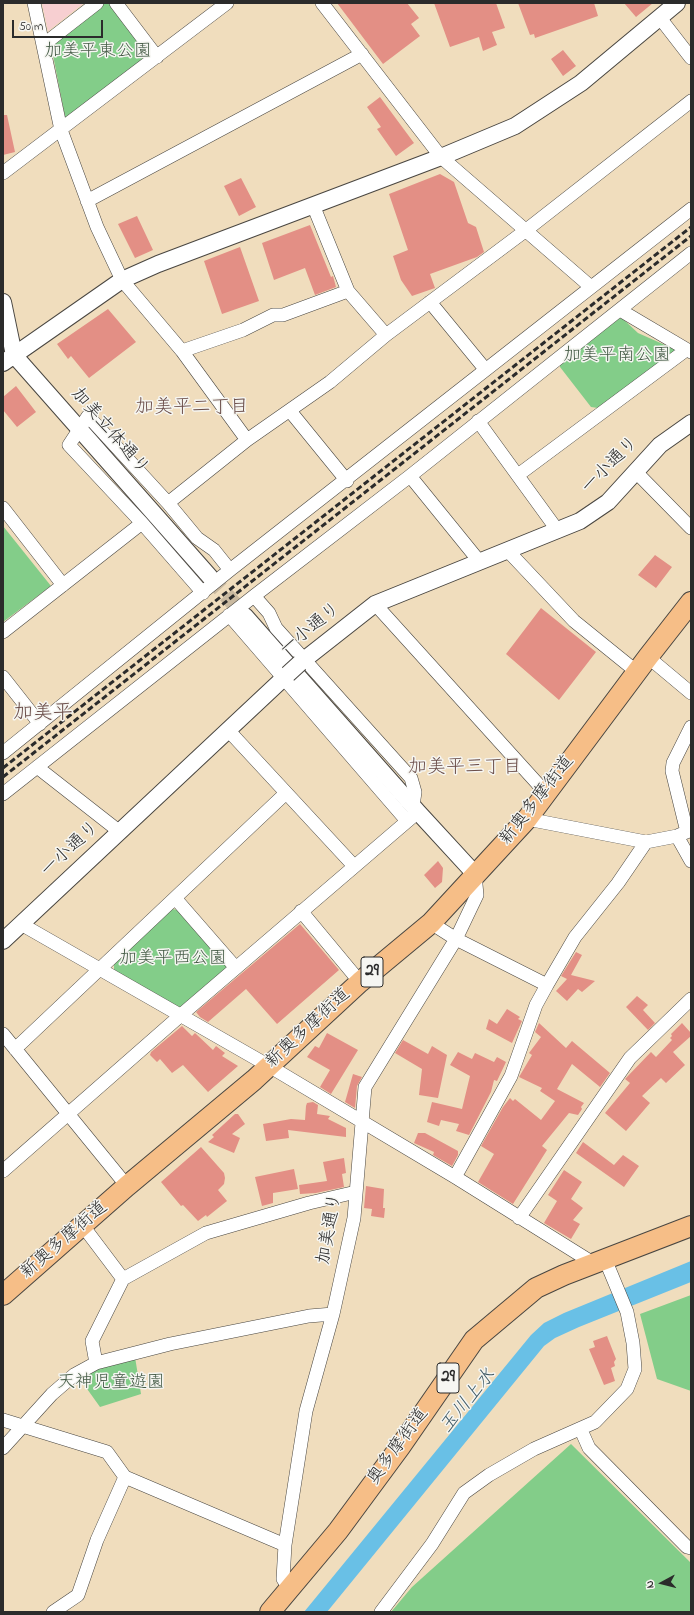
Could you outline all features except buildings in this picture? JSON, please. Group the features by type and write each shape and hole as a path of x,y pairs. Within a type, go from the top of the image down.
{"main road":[{"name":"新奥多摩街道","path":"3,1295 127,1186 269,1066 360,982 431,923 526,819 691,602"},
{"name":"奥多摩街道","path":"270,1612 342,1525 474,1340 536,1288 602,1264 691,1226"}],"street":[{"path":"34,3 61,130 87,201 122,280 182,351 247,440"},
{"path":"43,45 97,3"},
{"path":"116,3 157,57"},
{"path":"3,173 227,3"},
{"path":"322,3 441,157 591,287"},
{"path":"8,359 122,280 158,264 441,157 515,126 581,83 677,3"},
{"path":"660,18 691,58"},
{"path":"87,201 362,54"},
{"path":"168,503 247,440 290,412 330,382 386,335 525,231 691,101"},
{"path":"313,205 348,291 386,335"},
{"path":"3,753 230,570 347,481 485,370 691,210"},
{"path":"3,794 237,616 254,596 410,476 691,253"},
{"path":"182,351 243,330 273,315 283,315 348,291"},
{"name":"加美立体通り","path":"3,302 8,359 79,428 210,577"},
{"path":"430,302 485,370"},
{"path":"518,475 689,351 620,310"},
{"path":"290,412 347,481"},
{"path":"203,593 142,522 69,445 88,416 168,503 197,538 214,550 230,570"},
{"path":"478,421 558,531"},
{"name":"一小通り","path":"3,941 286,676 375,604 580,521 608,502 660,445 691,423"},
{"path":"636,472 691,528"},
{"path":"410,476 479,561"},
{"path":"3,508 63,585"},
{"path":"3,632 142,522"},
{"path":"508,551 574,621 691,693"},
{"path":"3,1171 354,866 411,809 415,792 411,778 303,661 276,628 269,612 254,596"},
{"path":"375,604 546,793"},
{"path":"237,616 286,676 411,809 475,874"},
{"path":"237,616 411,809"},
{"path":"3,677 40,724"},
{"path":"691,727 673,763 672,771 691,860"},
{"path":"228,730 354,866"},
{"path":"37,767 120,832"},
{"path":"15,1049 286,793"},
{"path":"526,819 646,842 685,833"},
{"path":"455,1177 511,1076 531,1019 547,985 575,936 618,883 646,842"},
{"name":"加美通り","path":"290,1589 283,1579 285,1544 306,1411 332,1314 354,1218 360,1121 364,1087 456,939 477,895 475,874"},
{"path":"175,898 236,968"},
{"path":"301,911 360,982"},
{"path":"431,923 456,939 547,985"},
{"path":"21,924 269,1066 455,1177 519,1218 602,1264 627,1312 633,1343 635,1369 627,1389 595,1422 581,1430 534,1449 489,1475 464,1493 432,1544 381,1612"},
{"path":"519,1218 630,1058 691,999"},
{"path":"3,1034 127,1186"},
{"path":"96,1363 92,1341 122,1279 206,1233 308,1203 356,1192"},
{"path":"83,1226 122,1279"},
{"path":"3,1448 52,1394 74,1375 96,1363 170,1344 309,1316 332,1314"},
{"path":"3,1420 21,1427 107,1452 125,1478 285,1544"},
{"path":"581,1430 589,1448 687,1548 691,1548"},
{"path":"53,1612 78,1594 97,1540 125,1478"}],"shaded area":[{"path":"42,3 84,3 48,31"}],"green space":[{"name":"加美平東公園","path":"104,3 113,3 152,57 66,122 51,45"},
{"name":"加美平南公園","path":"622,318 638,333 674,349 675,353 598,408 591,407 560,367 560,362 615,319"},
{"path":"3,526 51,586 3,622"},
{"name":"加美平西公園","path":"172,909 178,910 228,965 227,972 186,1007 178,1007 114,970 114,964"},
{"path":"691,1295 691,1391 657,1379 640,1314"},
{"name":"天神児童遊園","path":"135,1357 141,1394 100,1407 80,1379 99,1367"},
{"path":"571,1444 691,1563 691,1612 391,1612 412,1587"}],"water":[{"path":"691,1261 691,1282 579,1327 555,1338 544,1346 327,1612 304,1612 531,1335 544,1323 564,1313"}],"tunnel":[{"path":"210,577 245,616"}],"railway":[{"path":"3,768 691,227"},
{"path":"3,777 691,236"}],"district":[{"name":"加美平二丁目","path":"192,409"},
{"name":"加美平","path":"43,715"},
{"name":"加美平三丁目","path":"465,769"}],"water label":[{"name":"玉川上水","path":"469,1402"}]}
